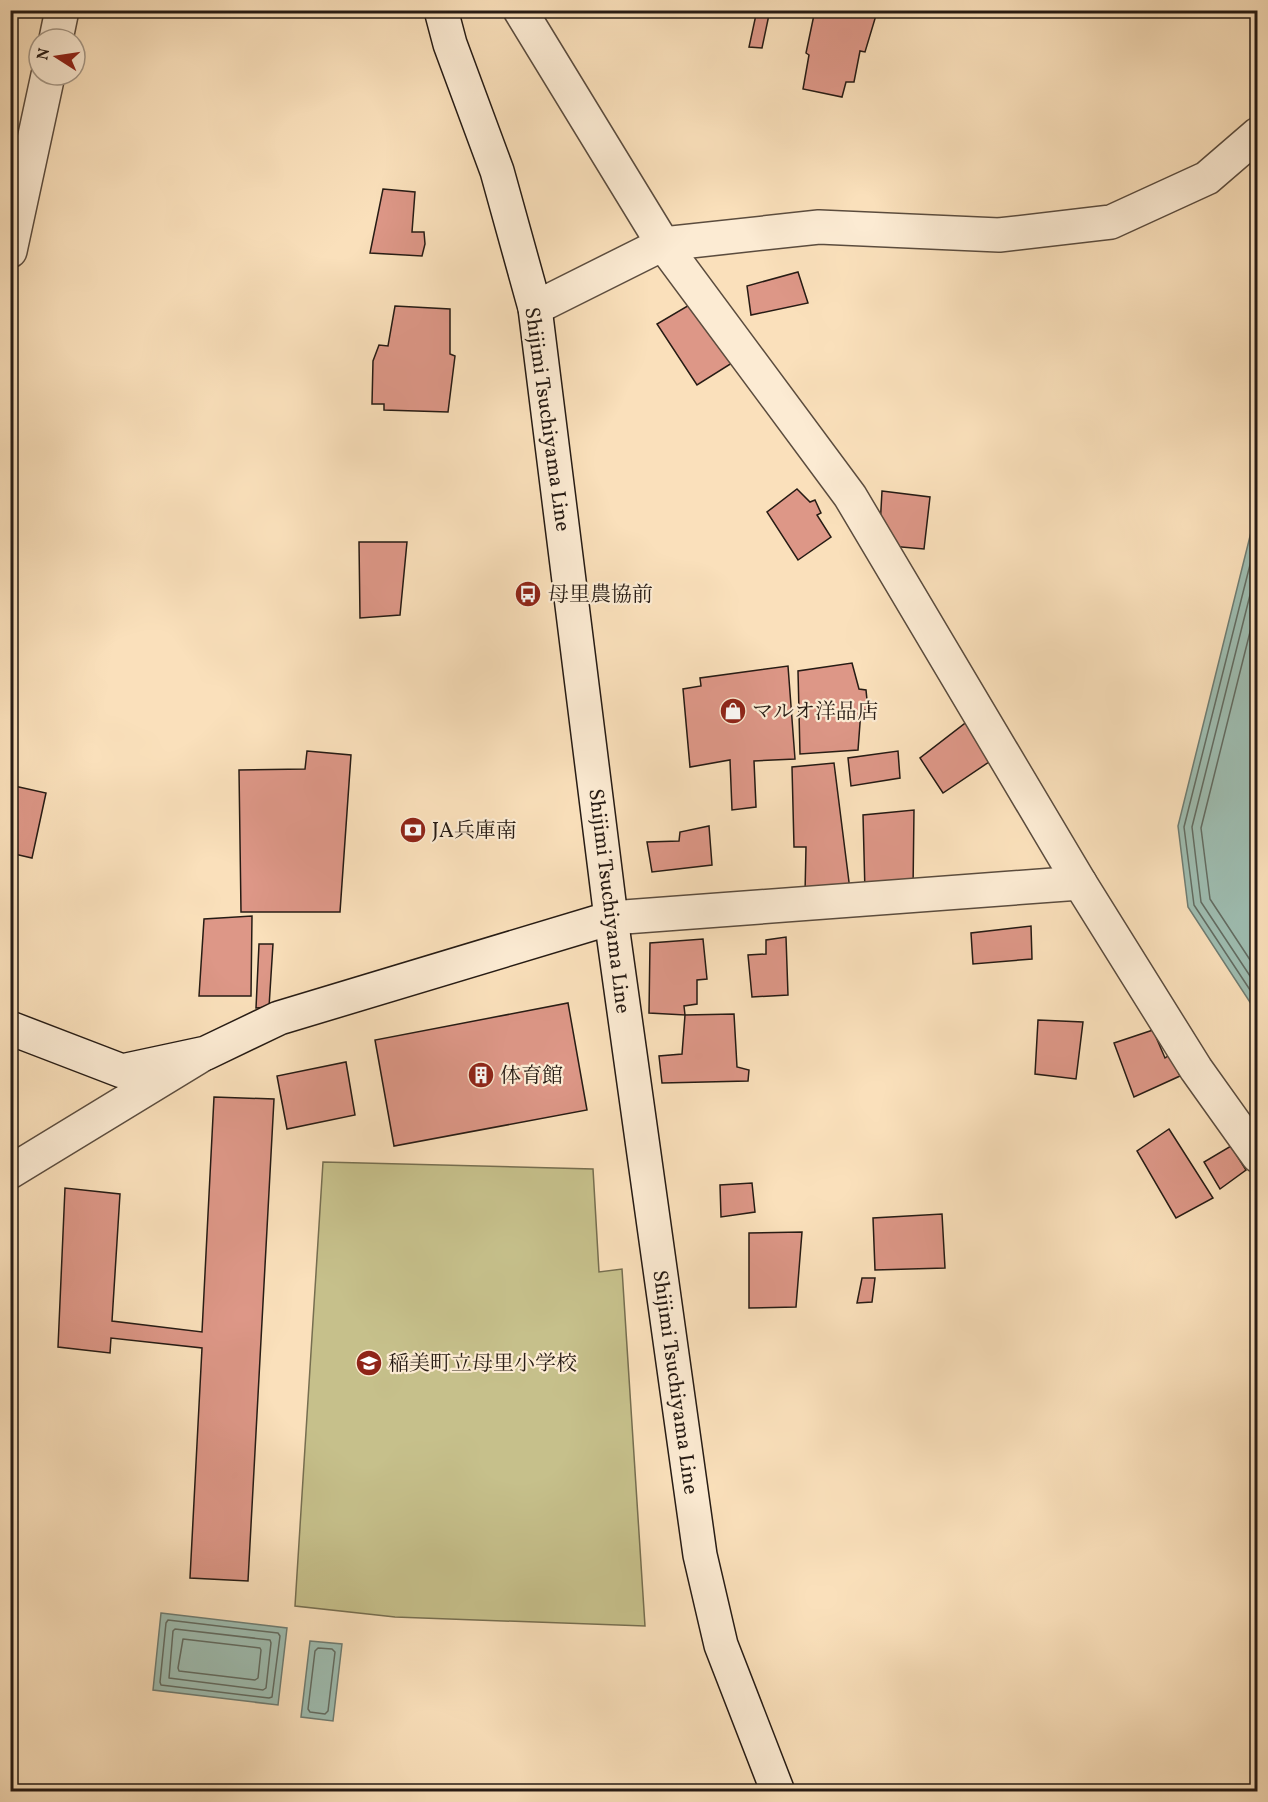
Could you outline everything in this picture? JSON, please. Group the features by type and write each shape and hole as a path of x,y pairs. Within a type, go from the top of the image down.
{"street":[{"path":"58,27 62,10"},
{"name":"Shijimi Tsuchiyama Line","path":"441,10 450,44 497,171 535,308 611,918 700,1556 721,1645 778,1791"},
{"path":"520,10 663,244 850,496 1080,883 1196,1070 1257,1156"},
{"path":"10,251 45,87"},
{"path":"535,308 663,244 819,227 999,236 1112,222 1207,178 1257,134"},
{"path":"10,1172 206,1053 279,1018 611,918 1080,883"},
{"path":"10,1028 122,1071 206,1053"}],"shaded area":[{"path":"323,1162 593,1169 599,1272 622,1269 645,1626 395,1617 295,1606"}],"water":[{"path":"1257,508 1257,1013 1188,907 1178,826"},
{"path":"161,1613 287,1628 278,1705 153,1690"},
{"path":"310,1641 342,1644 333,1721 301,1717"}],"building":[{"path":"757,10 770,10 762,48 749,47"},
{"path":"815,10 877,12 865,52 860,51 854,82 846,82 842,97 803,89 809,55 806,53"},
{"path":"383,189 415,192 412,232 424,232 425,244 422,256 370,253"},
{"path":"798,272 808,303 751,315 747,286"},
{"path":"696,301 732,363 697,385 657,324"},
{"path":"395,306 450,309 450,354 455,356 448,412 384,410 384,404 372,404 373,361 379,345 388,346"},
{"path":"797,489 810,502 815,500 821,513 817,515 831,537 798,560 767,512"},
{"path":"882,491 930,497 924,549 879,545"},
{"path":"359,542 407,542 400,615 360,618"},
{"path":"852,663 859,689 866,690 868,710 861,710 858,750 800,754 798,671"},
{"path":"788,666 795,759 754,761 756,807 732,810 730,760 690,767 683,689 701,686 700,678"},
{"path":"968,721 989,762 943,793 920,758"},
{"path":"307,751 351,755 340,912 241,912 239,770 305,769"},
{"path":"898,751 900,778 851,786 848,758"},
{"path":"834,763 850,890 805,894 806,847 794,847 792,767"},
{"path":"10,785 46,793 32,858 10,853"},
{"path":"914,810 913,890 865,892 863,815"},
{"path":"709,826 712,865 652,872 647,842 679,841 680,832"},
{"path":"252,916 251,996 199,996 204,919"},
{"path":"1031,926 1032,959 973,964 971,933"},
{"path":"786,937 788,995 752,997 748,955 766,954 766,940"},
{"path":"703,939 707,979 697,980 697,1004 684,1006 685,1015 649,1013 650,943"},
{"path":"259,944 273,944 269,1007 256,1008"},
{"name":"体育館","path":"568,1003 587,1110 394,1146 375,1040"},
{"path":"734,1014 737,1067 749,1070 748,1081 662,1083 659,1056 682,1054 685,1015"},
{"path":"1038,1020 1083,1022 1076,1079 1035,1074"},
{"path":"1153,1030 1165,1058 1171,1054 1180,1076 1134,1097 1114,1043"},
{"path":"346,1062 355,1115 287,1129 277,1076"},
{"path":"214,1097 274,1099 248,1581 190,1578 202,1348 111,1338 110,1353 58,1347 65,1188 120,1194 112,1321 202,1332"},
{"path":"1169,1129 1213,1198 1176,1218 1137,1151"},
{"path":"1231,1146 1246,1170 1220,1189 1204,1162"},
{"path":"752,1183 755,1212 721,1217 720,1185"},
{"path":"942,1214 945,1268 875,1270 873,1218"},
{"path":"802,1232 796,1307 749,1308 749,1233"},
{"path":"862,1278 875,1278 872,1302 857,1303"}],"place":[{"name":"母里農協前","path":"528,594"},
{"name":"マルオ洋品店","path":"733,711"},
{"name":"JA兵庫南","path":"413,830"},
{"name":"体育館","path":"481,1075"},
{"name":"稲美町立母里小学校","path":"369,1363"}]}
